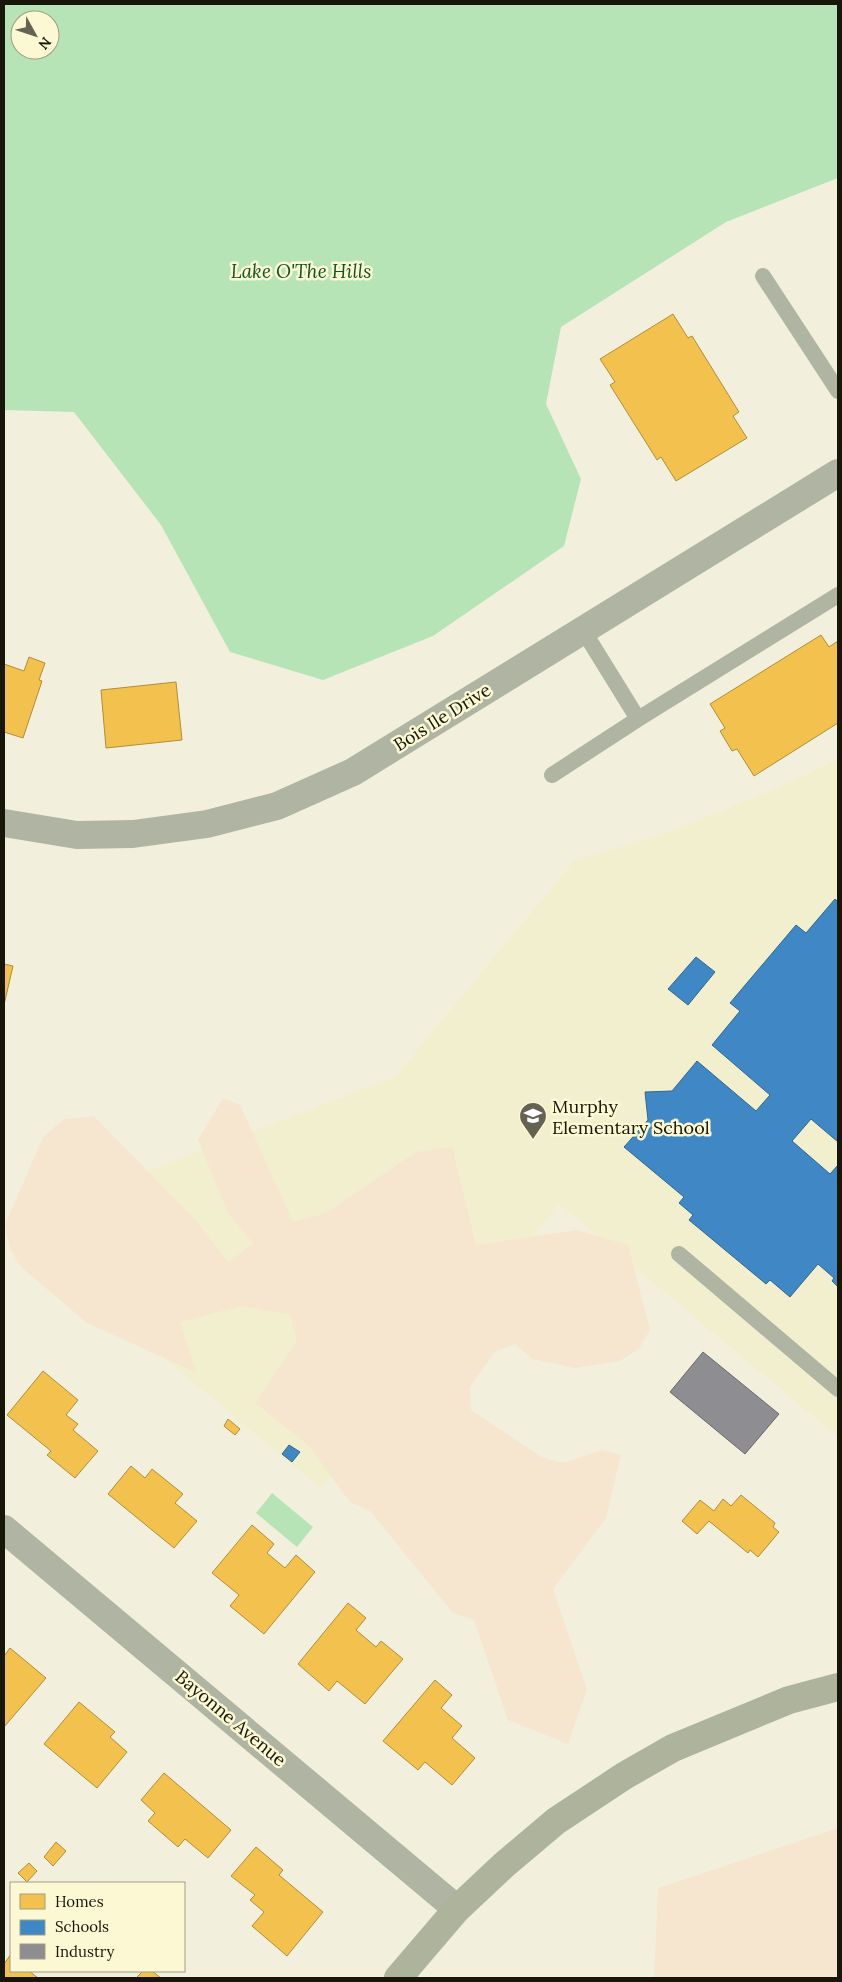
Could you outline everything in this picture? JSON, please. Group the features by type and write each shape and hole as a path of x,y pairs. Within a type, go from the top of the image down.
{"street":[{"name":"Bois Ile Drive","path":"4,823 77,835 132,834 207,824 277,806 353,772 838,473"},
{"name":"Bayonne Avenue","path":"4,1529 457,1908"},
{"path":"398,1978 457,1908 504,1864 556,1821 624,1776 674,1748 780,1704 838,1688"}],"lane":[{"path":"763,276 838,391"},
{"path":"552,775 638,719 838,595"},
{"path":"583,630 638,719"},
{"path":"679,1254 838,1389"}],"shaded area":[{"name":"Murphy Elementary School","path":"838,759 838,1437 559,1204 321,1489 5,1225 395,1077 574,861 674,830 797,779"},
{"path":"223,1098 240,1105 293,1222 326,1213 416,1152 452,1147 476,1245 577,1230 628,1245 650,1330 639,1349 620,1361 575,1368 532,1359 515,1344 495,1352 470,1387 471,1410 542,1457 563,1463 602,1450 621,1455 606,1518 553,1589 587,1690 568,1744 508,1720 474,1620 453,1613 370,1511 350,1502 308,1445 255,1403 297,1341 290,1315 242,1306 180,1322 197,1373 87,1323 21,1267 10,1249 5,1225 43,1137 64,1119 94,1116 200,1225 228,1263 253,1243 229,1215 198,1140"},
{"path":"838,1828 838,1978 654,1978 658,1888"}],"water":[{"name":"Lake O'The Hills","path":"4,4 838,4 838,178 726,222 561,327 546,404 581,479 564,546 433,636 323,680 230,652 161,525 74,412 4,410"},
{"path":"272,1493 313,1527 297,1547 256,1513"}],"building: Homes":[{"path":"673,314 688,338 692,336 739,412 733,416 747,438 676,481 661,457 657,460 610,385 615,382 600,359"},
{"path":"821,635 829,647 838,641 838,723 754,776 737,749 732,751 720,731 725,728 710,704"},
{"path":"29,657 45,663 39,680 42,681 23,738 4,732 4,664 24,671"},
{"path":"176,682 182,740 106,748 101,690"},
{"path":"4,964 13,966 4,1005"},
{"path":"43,1371 78,1400 66,1415 78,1424 73,1430 98,1451 75,1478 47,1455 51,1451 7,1415"},
{"path":"228,1419 240,1429 235,1435 224,1426"},
{"path":"131,1466 145,1478 152,1469 183,1494 175,1503 197,1521 174,1548 108,1494"},
{"path":"741,1495 775,1523 773,1527 779,1532 758,1557 750,1550 748,1553 709,1521 697,1534 682,1521 700,1500 714,1511 723,1499 731,1506"},
{"path":"252,1525 274,1544 267,1553 285,1568 296,1555 315,1572 264,1634 230,1606 239,1595 212,1573"},
{"path":"348,1603 366,1618 356,1630 376,1647 381,1641 403,1659 365,1704 337,1681 329,1691 298,1664"},
{"path":"10,1648 46,1678 4,1727 4,1656"},
{"path":"435,1680 452,1695 441,1708 462,1726 452,1738 475,1758 452,1785 425,1762 418,1770 383,1741"},
{"path":"79,1702 115,1732 110,1737 127,1752 97,1788 44,1744"},
{"path":"164,1773 231,1830 208,1858 185,1839 178,1847 148,1821 155,1813 141,1800"},
{"path":"56,1842 66,1851 53,1866 44,1857"},
{"path":"256,1847 283,1870 279,1875 323,1912 287,1956 252,1926 264,1912 250,1900 255,1895 231,1876"},
{"path":"29,1863 37,1871 27,1882 18,1873"},
{"path":"10,1955 10,1972 30,1972 38,1978 4,1978 4,1964"},
{"path":"142,1972 153,1972 161,1978 136,1978"}],"building: Schools":[{"path":"835,899 838,902 838,1142 811,1119 792,1141 830,1174 838,1165 838,1287 832,1281 834,1278 818,1264 790,1297 770,1280 766,1284 689,1220 693,1215 679,1203 684,1197 624,1147 648,1120 645,1092 672,1091 697,1061 756,1111 770,1095 712,1045 740,1011 730,1003 796,925 806,933"},
{"path":"696,957 715,972 688,1005 668,989"},
{"path":"289,1445 300,1452 292,1462 282,1454"}],"building: Industry":[{"path":"703,1352 779,1414 745,1454 670,1392"}],"place":[{"name":"Murphy Elementary School","path":"533,1140"}]}
